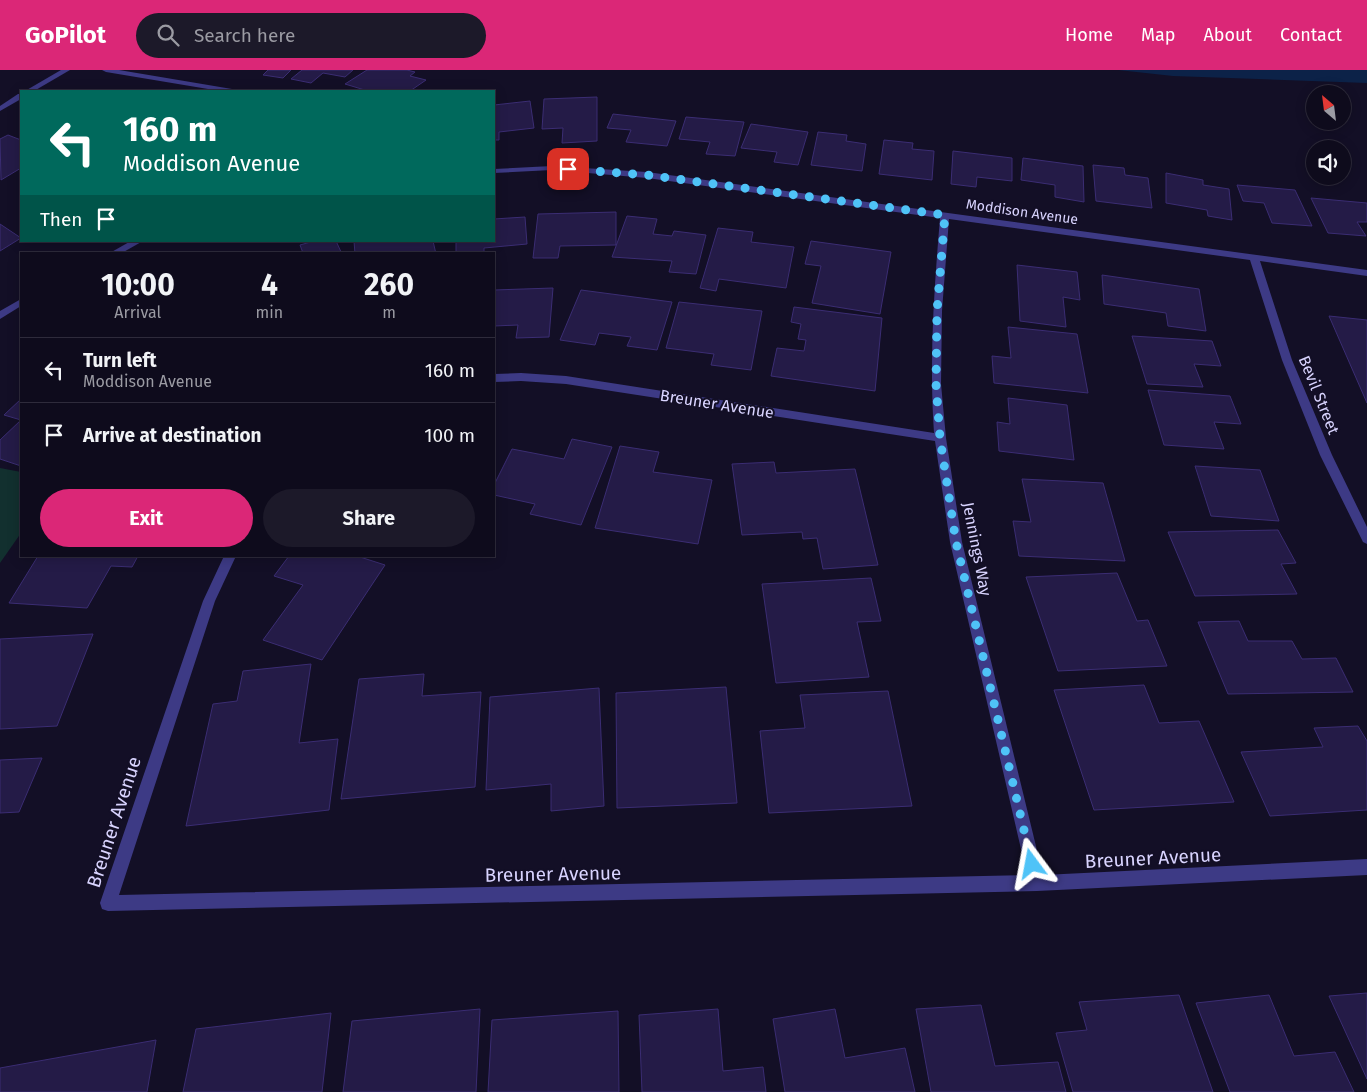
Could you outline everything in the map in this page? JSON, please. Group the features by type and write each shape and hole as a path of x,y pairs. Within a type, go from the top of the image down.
{"street":[{"path":"32,90 66,70"},
{"path":"106,70 226,90"},
{"path":"0,109 20,97"},
{"name":"Moddison Avenue","path":"495,171 552,168 647,175 1367,272"},
{"name":"Jennings Way","path":"945,215 937,311 936,384 940,438 956,542 1037,884"},
{"path":"116,252 136,242"},
{"name":"Bevil Street","path":"1254,257 1287,360 1326,455 1367,539"},
{"path":"0,316 20,303"},
{"name":"Breuner Avenue","path":"495,378 522,377 566,380 940,438"},
{"name":"Breuner Avenue","path":"230,557 209,601 108,903 1037,884 1367,867"}],"green space":[{"path":"0,468 20,472 20,534 0,563"}],"water":[{"path":"1118,70 1367,70 1367,83 1173,76"}],"building":[{"path":"268,70 291,70 283,78 263,75"},
{"path":"302,70 353,70 345,77 323,73 311,83 291,79"},
{"path":"367,70 407,70 415,72 410,76 426,80 411,90 365,90 345,84"},
{"path":"597,97 597,141 562,143 563,128 542,129 544,99"},
{"path":"530,101 534,128 499,132 499,140 495,140 495,105"},
{"path":"613,114 676,121 667,146 626,142 631,130 607,128"},
{"path":"686,117 744,122 735,156 706,154 710,142 679,139"},
{"path":"751,124 808,132 798,165 774,162 777,152 741,148"},
{"path":"818,132 847,135 846,141 866,144 862,171 811,165"},
{"path":"8,135 20,140 20,169 1,180 0,139"},
{"path":"884,140 913,143 912,149 934,151 932,180 879,174"},
{"path":"953,151 1012,158 1012,181 977,177 976,187 951,184"},
{"path":"1023,158 1083,166 1084,202 1055,197 1055,185 1021,180"},
{"path":"1093,165 1124,168 1125,175 1148,178 1152,208 1096,201"},
{"path":"1166,173 1203,180 1203,185 1229,189 1232,220 1208,216 1207,210 1166,203"},
{"path":"1237,185 1295,190 1312,226 1272,223 1264,203 1243,201"},
{"path":"1311,198 1367,203 1367,222 1357,222 1366,236 1328,233"},
{"path":"616,212 616,245 560,246 558,258 533,258 538,214"},
{"path":"627,216 657,219 653,234 672,236 674,231 706,235 696,274 669,272 672,261 612,257"},
{"path":"525,217 527,244 484,248 484,252 456,252 456,242 495,242 495,219"},
{"path":"0,224 20,239 0,251"},
{"path":"718,228 753,232 751,242 794,247 786,288 719,279 716,291 700,288"},
{"path":"811,241 891,252 880,314 812,303 821,266 805,264"},
{"path":"310,242 336,242 341,252 303,252 300,245"},
{"path":"354,242 433,242 436,252 355,252"},
{"path":"1017,265 1077,272 1080,300 1063,297 1066,327 1020,321"},
{"path":"1102,275 1199,289 1206,331 1168,326 1166,313 1104,304"},
{"path":"553,288 549,337 516,338 518,325 495,326 495,290"},
{"path":"581,290 672,302 657,350 627,346 631,337 599,333 595,345 560,340"},
{"path":"679,302 762,311 751,370 711,365 714,354 666,348"},
{"path":"794,307 882,318 875,391 771,376 777,348 804,351 806,340 798,339 801,324 791,322"},
{"path":"1329,316 1367,320 1367,403"},
{"path":"1008,327 1077,334 1088,393 994,383 992,356 1011,358"},
{"path":"1132,336 1212,341 1221,366 1194,364 1203,387 1147,384"},
{"path":"1148,390 1230,396 1241,424 1214,422 1224,449 1164,445"},
{"path":"1008,398 1067,405 1074,460 999,451 997,422 1010,424"},
{"path":"20,400 20,420 4,415"},
{"path":"20,421 20,466 0,459 0,440"},
{"path":"572,439 612,447 581,525 530,514 535,504 495,495 495,483 512,449 564,459"},
{"path":"620,446 659,452 653,472 712,480 698,544 595,528"},
{"path":"774,462 776,473 855,469 878,565 823,569 817,538 803,539 802,532 742,535 732,464"},
{"path":"1195,466 1260,470 1279,521 1211,516"},
{"path":"1022,479 1103,483 1125,561 1019,556 1013,521 1031,522"},
{"path":"1278,530 1296,563 1281,564 1297,594 1195,596 1168,532"},
{"path":"37,557 137,557 132,567 111,566 87,608 9,603"},
{"path":"288,557 360,557 385,565 322,660 263,640 303,585 274,576"},
{"path":"1117,573 1137,621 1148,620 1167,666 1058,671 1026,577"},
{"path":"871,578 881,621 857,622 869,677 776,683 762,584"},
{"path":"1239,621 1248,641 1292,641 1302,659 1336,658 1353,692 1228,694 1198,622"},
{"path":"93,634 57,726 0,729 0,639"},
{"path":"311,664 299,743 338,739 329,810 186,826 213,704 237,701 243,671"},
{"path":"424,674 422,696 481,692 475,787 341,799 359,679"},
{"path":"1144,685 1159,723 1199,721 1234,802 1094,810 1054,690"},
{"path":"726,687 737,803 617,808 616,693"},
{"path":"599,688 604,806 551,811 551,784 486,790 490,697"},
{"path":"888,691 912,806 769,813 760,731 805,728 800,695"},
{"path":"1358,726 1367,741 1367,810 1270,816 1241,752 1323,747 1314,728"},
{"path":"42,758 19,812 0,813 0,760"},
{"path":"1367,993 1367,1079 1329,996"},
{"path":"1179,995 1213,1092 1073,1092 1056,1033 1087,1030 1079,1002"},
{"path":"1269,995 1294,1056 1335,1052 1354,1092 1230,1092 1196,1003"},
{"path":"981,1005 995,1066 1058,1062 1066,1092 931,1092 916,1009"},
{"path":"480,1009 476,1092 343,1092 352,1021"},
{"path":"718,1009 723,1071 763,1067 766,1092 642,1092 639,1015"},
{"path":"835,1009 845,1058 905,1048 915,1092 785,1092 773,1019"},
{"path":"618,1011 619,1092 488,1092 492,1020"},
{"path":"331,1013 322,1092 183,1092 196,1029"},
{"path":"156,1040 147,1092 0,1092 0,1068"}],"route":[{"path":"568,169 647,175 945,215 937,311 936,384 940,438 956,542 1032,864"}]}
